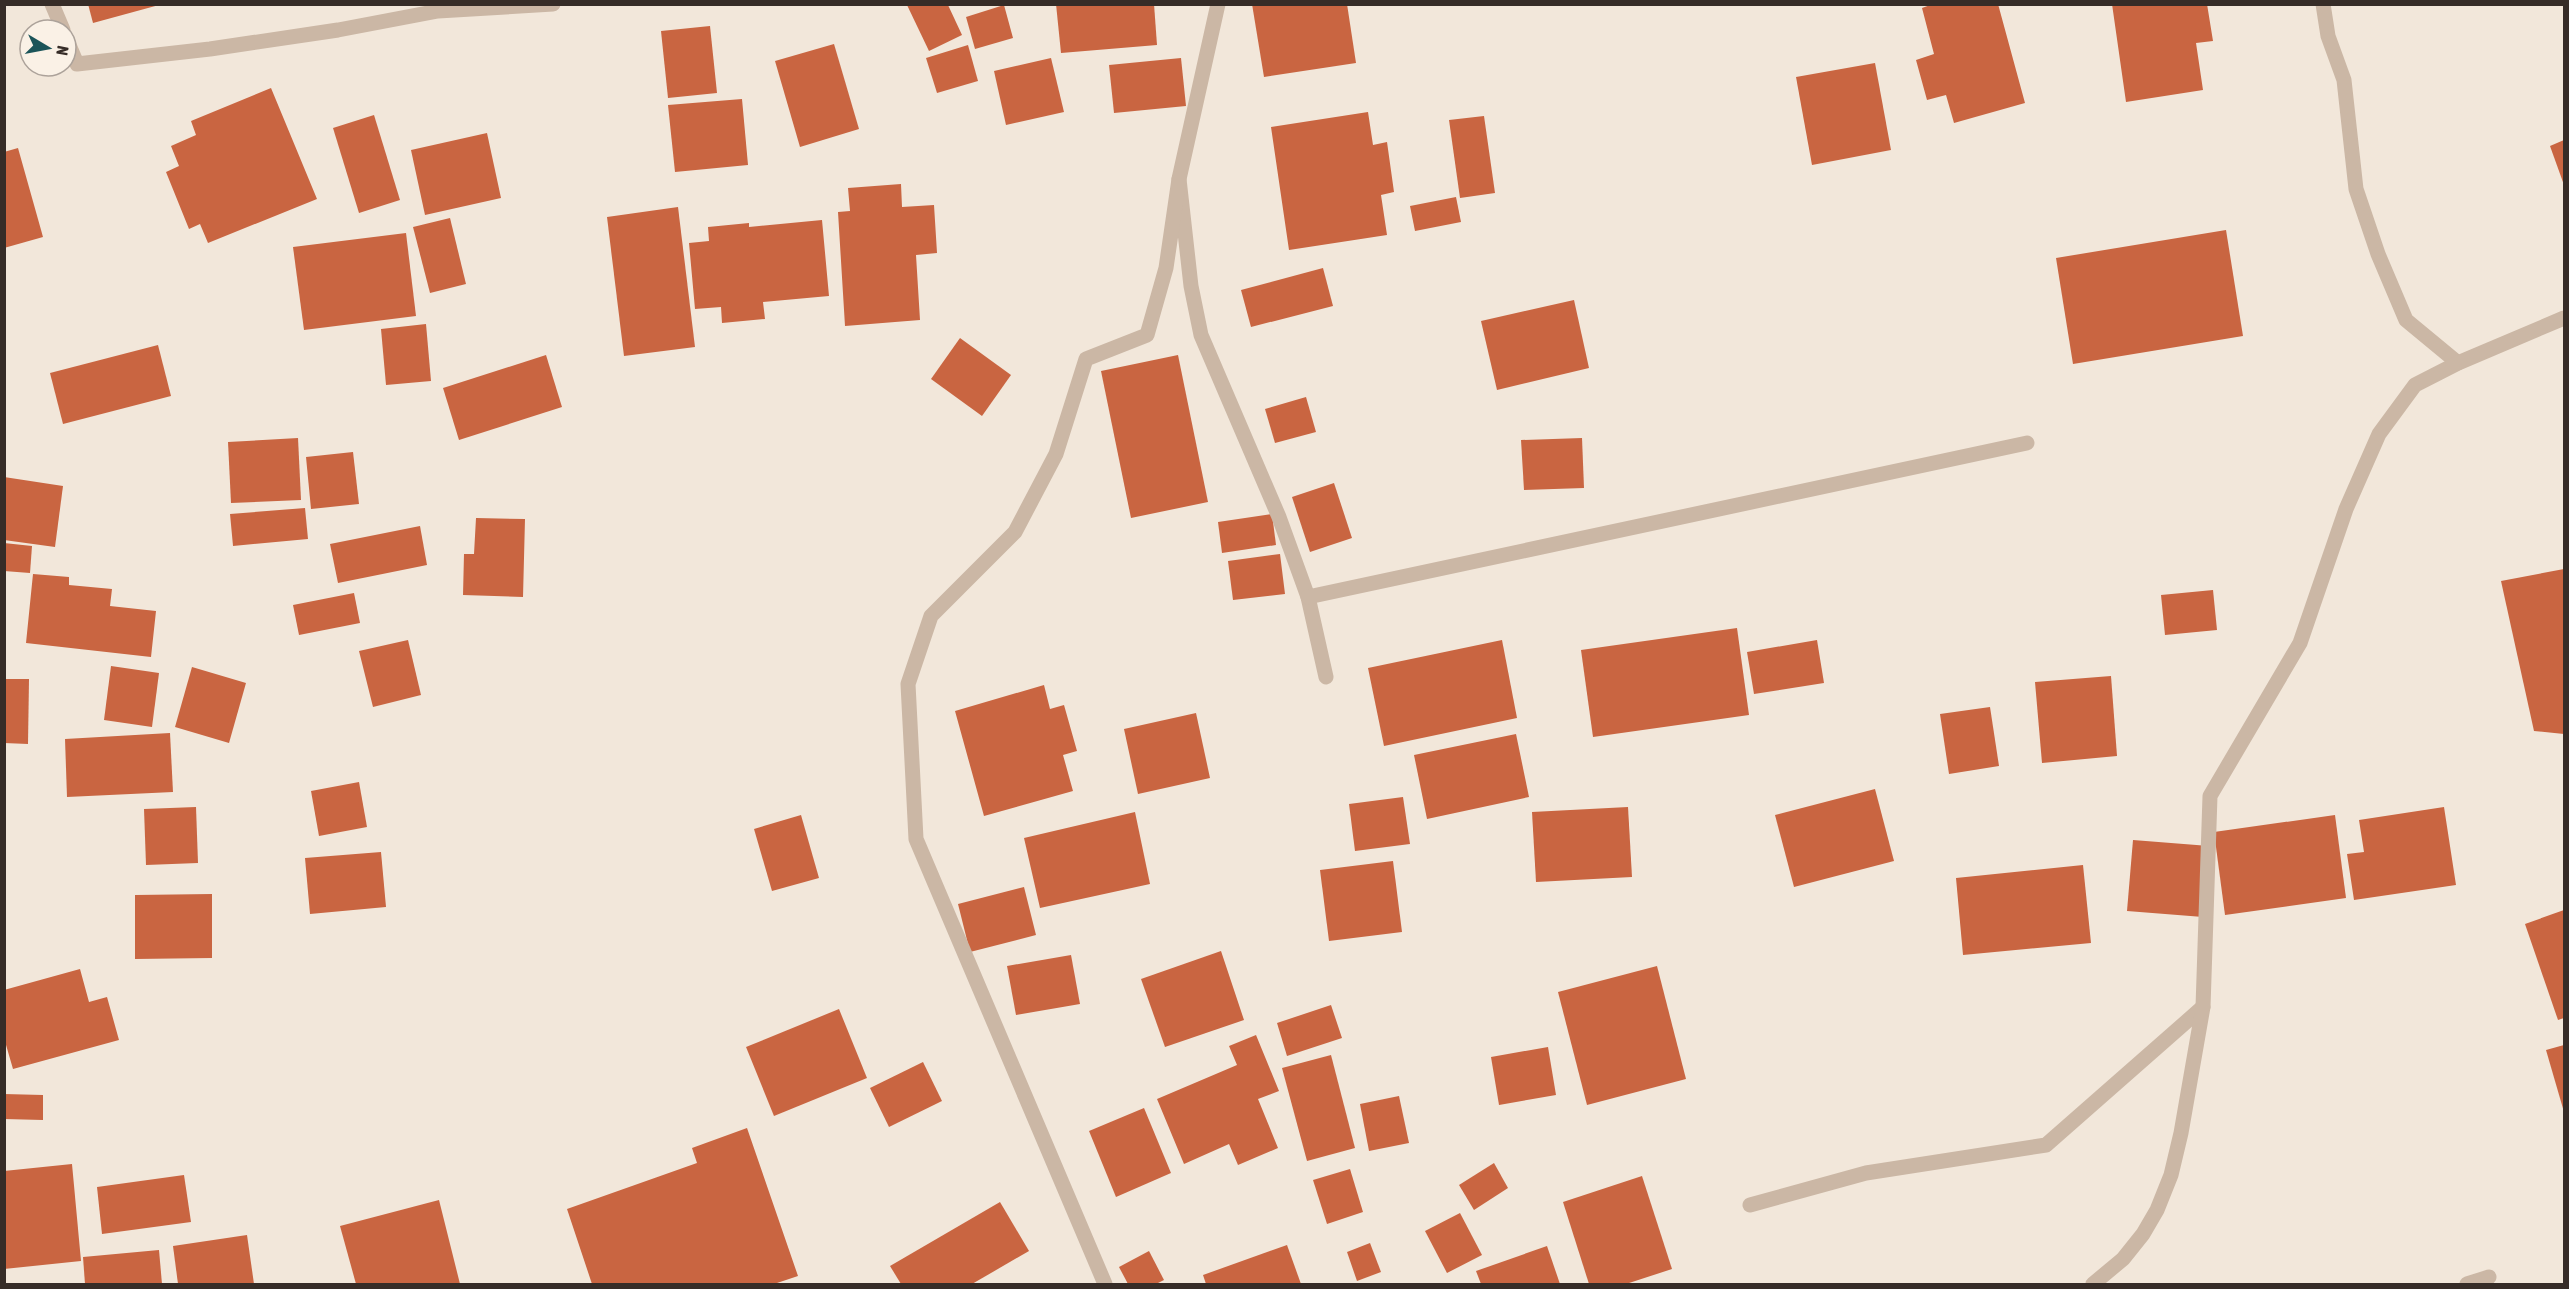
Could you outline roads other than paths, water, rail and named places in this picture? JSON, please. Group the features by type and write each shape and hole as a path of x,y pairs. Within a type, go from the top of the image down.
{"street":[{"path":"52,4 58,18"},
{"path":"78,64 210,49 326,32 438,10 553,4"},
{"path":"1105,1284 916,839 908,684 931,616 1015,532 1056,454 1086,359 1147,335 1166,268 1179,179 1218,4"},
{"path":"2323,4 2328,36 2344,80 2356,189 2378,254 2406,320 2458,363"},
{"path":"1179,179 1191,286 1201,335 1279,517 1308,597 1326,677"},
{"path":"2093,1284 2123,1259 2143,1234 2157,1210 2171,1175 2181,1133 2203,1007 2210,796 2300,643 2346,509 2379,434 2415,385 2458,363 2565,318"},
{"path":"1308,597 2027,443"},
{"path":"1750,1205 1866,1173 2046,1145 2203,1007"},
{"path":"2467,1284 2489,1278"}]}
